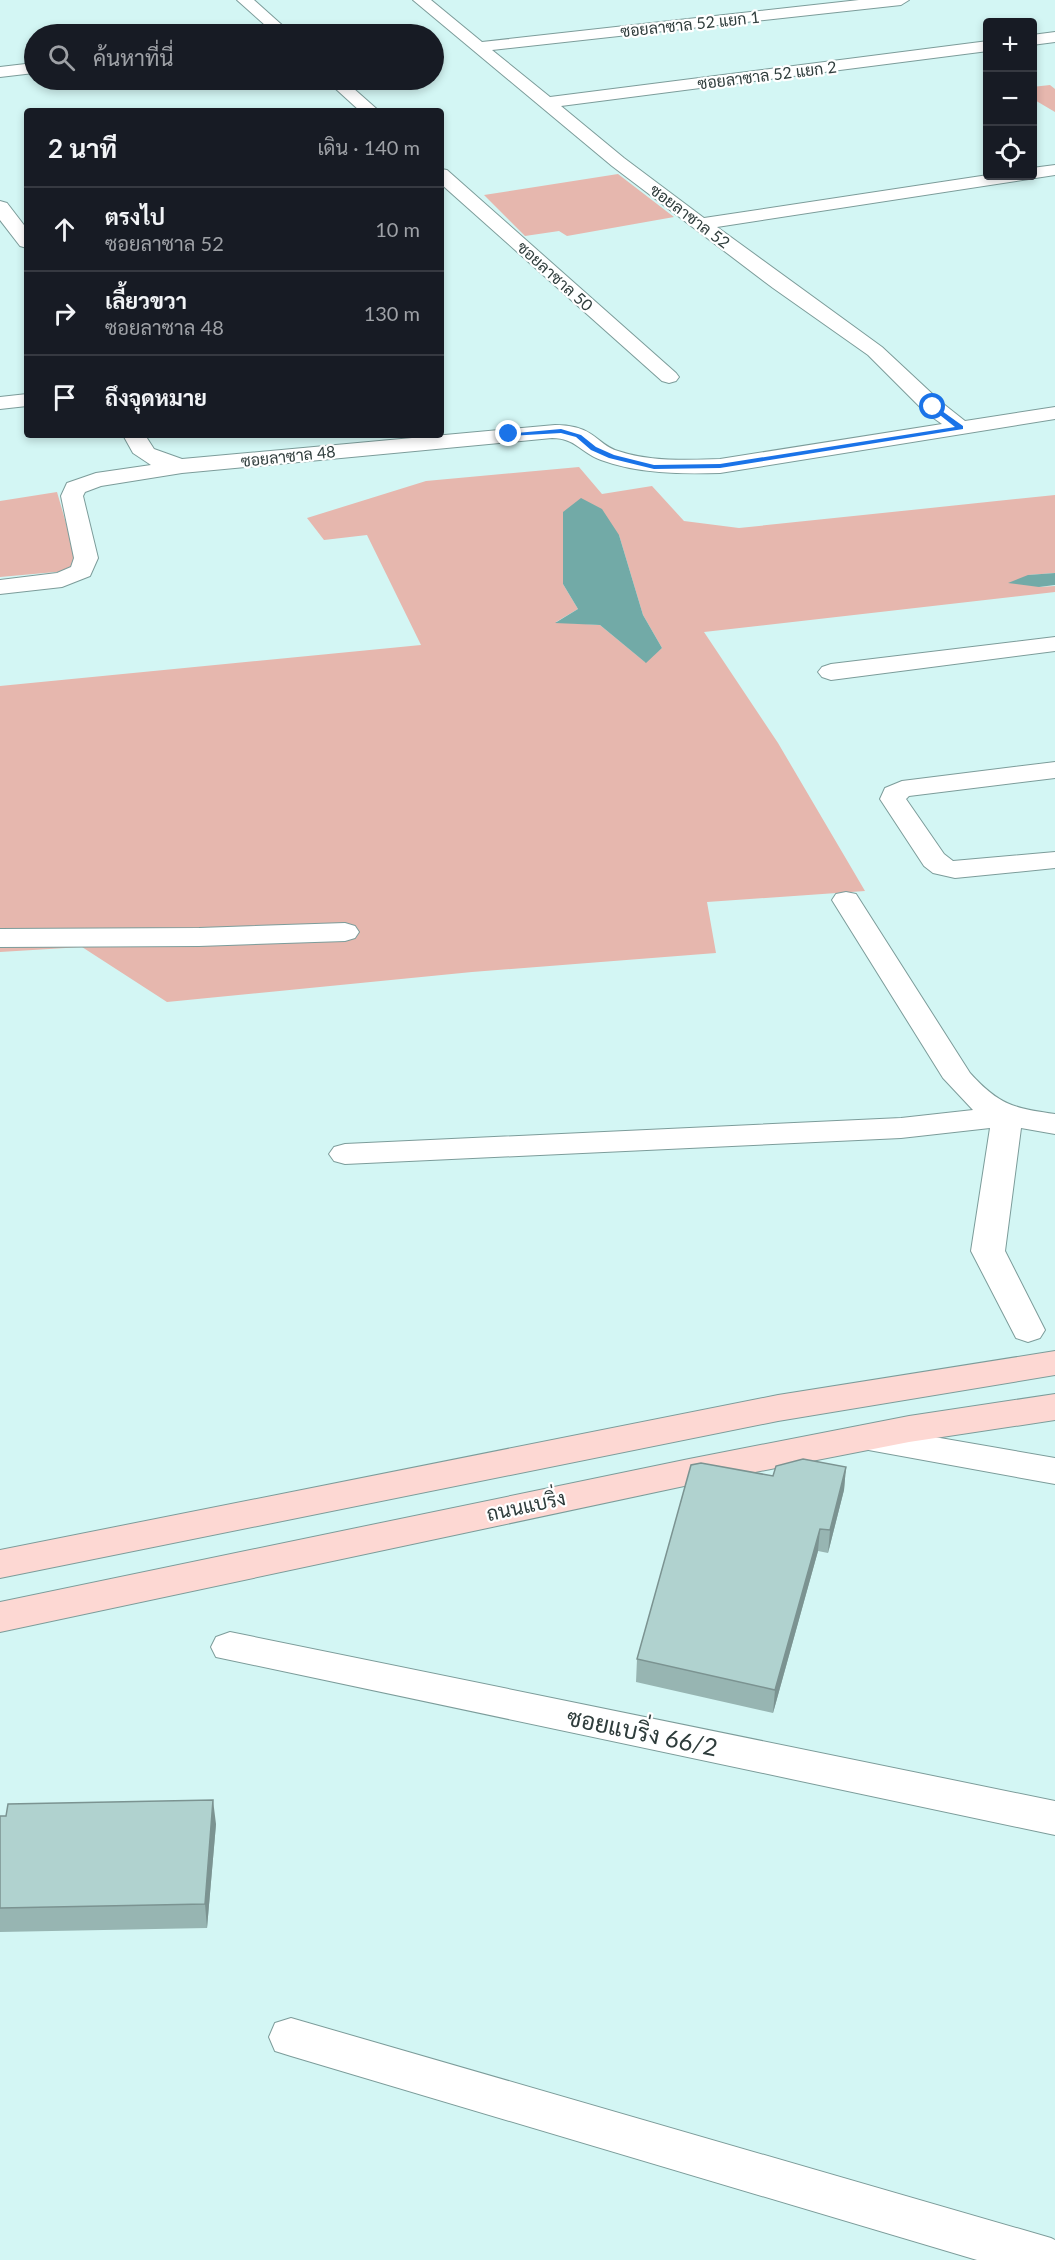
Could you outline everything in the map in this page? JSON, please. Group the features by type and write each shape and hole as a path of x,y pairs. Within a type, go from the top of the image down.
{"main road":[{"path":"0,1564 671,1429 891,1388 1055,1363"},
{"name":"ถนนแบริ่ง","path":"0,1617 689,1472 865,1437 1055,1407"}],"street":[{"path":"245,0 273,24"},
{"name":"ซอยลาซาล 52","path":"421,0 618,162 875,351 933,407 961,428"},
{"name":"ซอยลาซาล 52 แยก 1","path":"478,47 901,0"},
{"path":"1037,39 1055,37"},
{"name":"ซอยลาซาล 52 แยก 2","path":"546,103 983,47"},
{"path":"0,72 24,69"},
{"path":"346,90 367,108"},
{"path":"1037,173 1055,170"},
{"name":"ซอยลาซาล 50","path":"444,177 669,377"},
{"path":"700,224 993,180"},
{"path":"0,207 24,238"},
{"path":"0,403 24,400"},
{"name":"ซอยลาซาล 48","path":"135,438 137,446 154,460 182,466 552,431 579,436 594,448 612,457 654,467 720,466 1055,413"},
{"path":"0,587 62,580 82,571 86,558 72,496 75,488 96,480 182,466"},
{"path":"831,672 1055,644"},
{"path":"1055,770 902,789 894,794 893,799 934,860 943,867 955,870 1055,860"},
{"path":"846,900 958,1078 977,1100 1007,1116"},
{"path":"0,938 199,937 345,932"},
{"path":"1007,1116 988,1251 1028,1330"},
{"path":"345,1154 901,1128 1007,1116 1055,1124"},
{"path":"865,1437 1055,1471"},
{"name":"ซอยแบริ่ง 66/2","path":"230,1647 1055,1818"},
{"path":"291,2037 1051,2260"}],"shaded area":[{"path":"1050,85 1055,89 1055,112 1037,101 1037,86"},
{"path":"618,174 674,217 567,236 559,231 525,236 484,195"},
{"path":"579,467 602,494 652,486 684,521 739,528 1055,495 1055,573 1028,575 1039,587 1055,586 1055,592 704,632 778,743 865,891 707,902 716,953 472,972 167,1002 82,947 0,952 0,686 421,645 367,535 324,540 307,518 426,481","holes":["619,535 643,615 662,648 645,662 600,625 556,622 578,609 563,584 565,559"]},
{"path":"57,492 77,561 67,571 0,577 0,501"}],"water":[{"path":"581,498 602,509 619,535 643,615 662,648 646,663 600,625 555,623 578,609 563,584 563,512"},
{"path":"1055,573 1055,585 1039,587 1008,583 1028,575"}],"building":[{"path":"803,1459 846,1467 830,1530 820,1529 775,1690 637,1659 691,1465 701,1463 773,1476 776,1466"},
{"path":"213,1800 205,1904 0,1908 0,1816 6,1816 8,1804"}],"route":[{"path":"509,434 561,431 579,436 604,454 654,467 720,466 961,428 933,407"}]}
